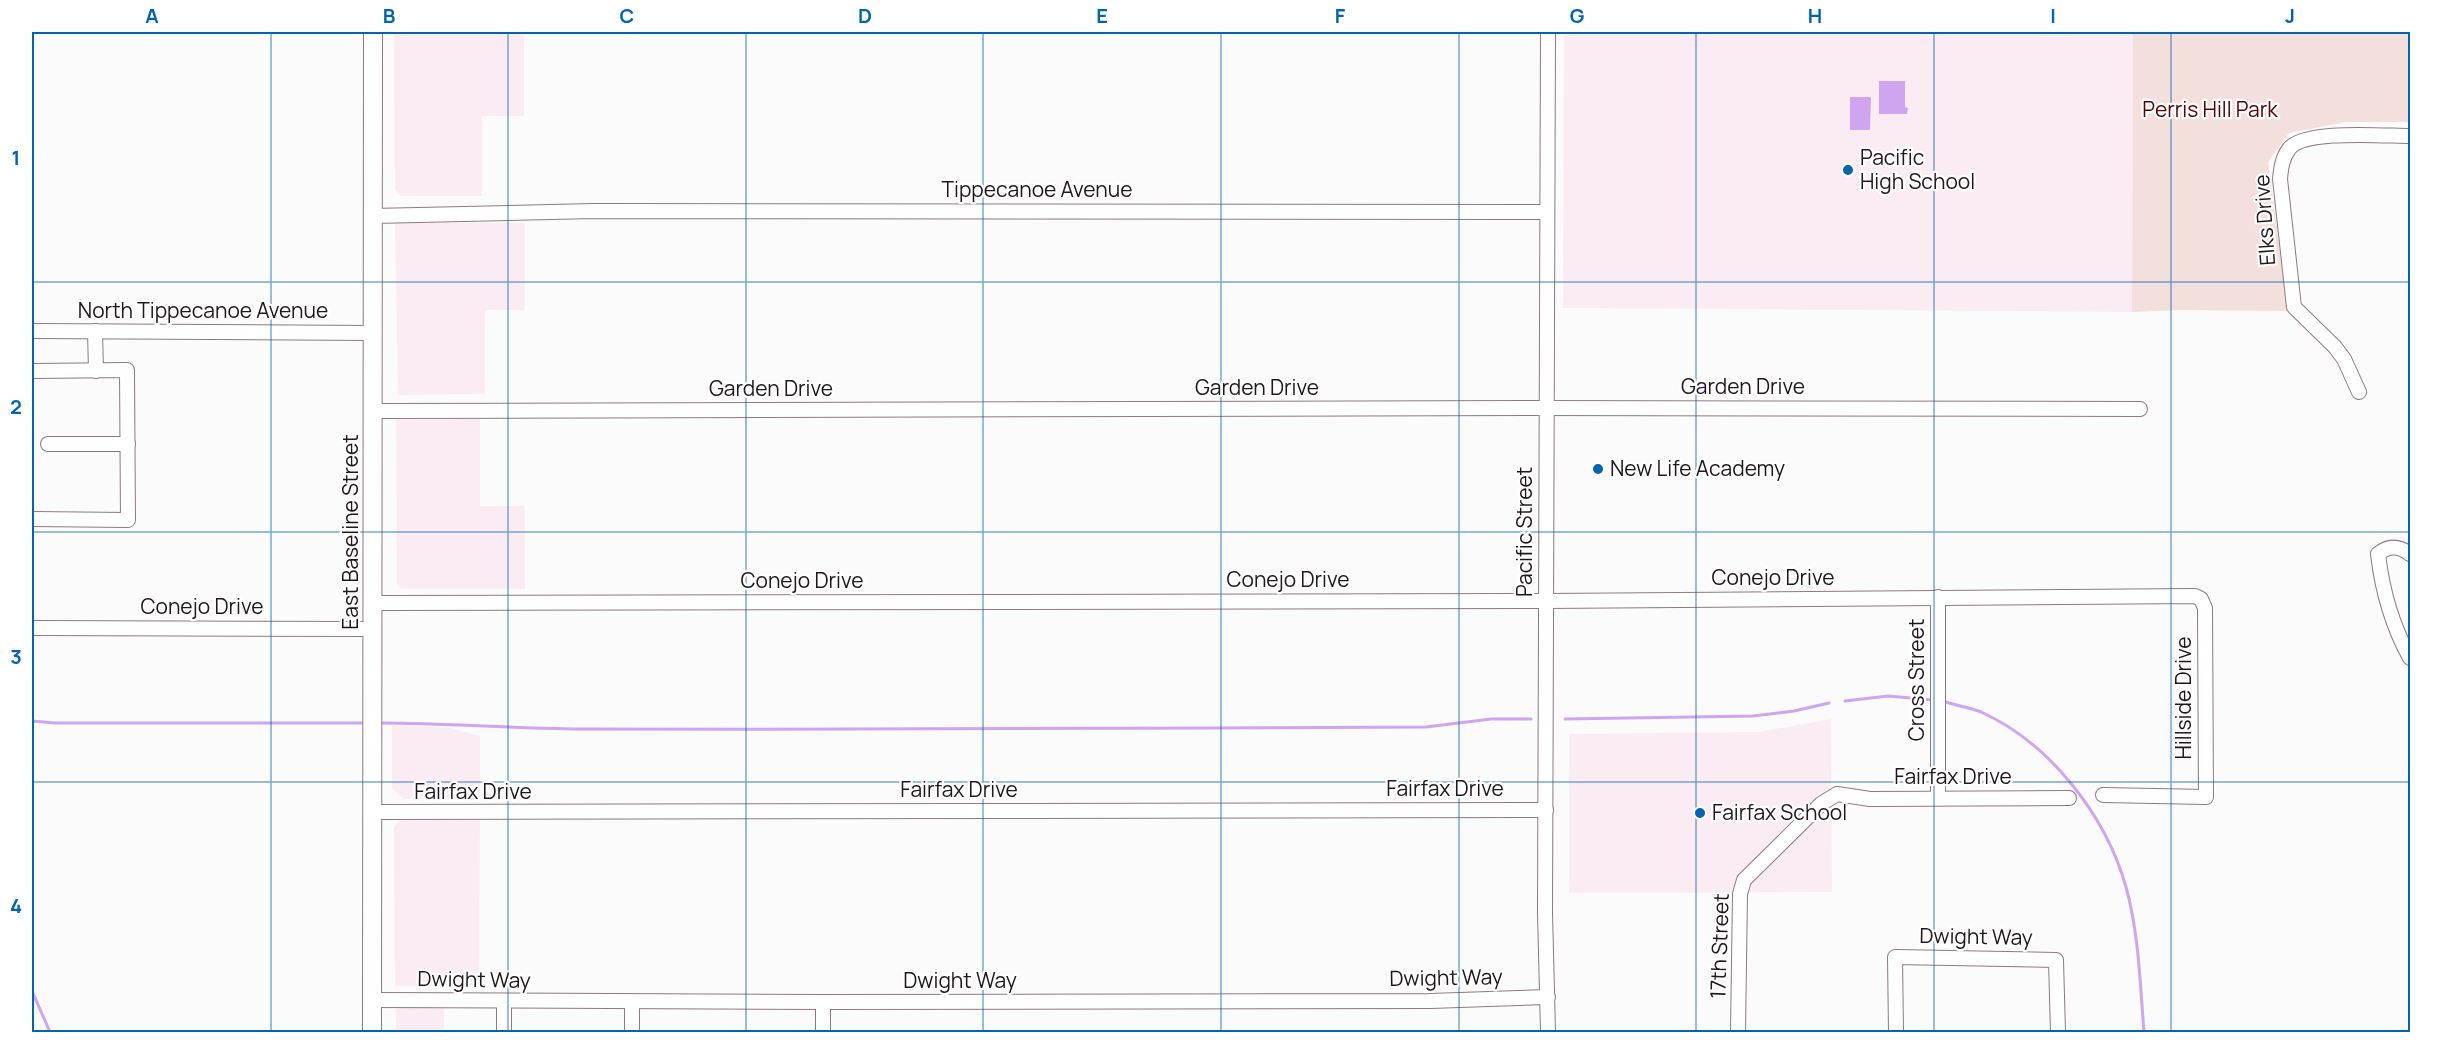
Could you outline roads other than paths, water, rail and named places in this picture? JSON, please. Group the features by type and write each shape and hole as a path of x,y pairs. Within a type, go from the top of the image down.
{"main road":[{"name":"East Baseline Street","path":"372,1032 373,32"}],"street":[{"name":"Pacific Street","path":"1548,32 1545,810 1548,1032"},
{"name":"Elks Drive","path":"2359,392 2344,359 2335,347 2294,307 2280,179 2281,166 2289,147 2306,139 2330,134 2410,135"},
{"name":"Tippecanoe Avenue","path":"372,216 594,211 1547,212"},
{"name":"North Tippecanoe Avenue","path":"32,331 373,333"},
{"path":"95,331 96,371"},
{"path":"32,371 127,370 128,520 32,519"},
{"name":"Garden Drive","path":"374,411 2140,409"},
{"path":"48,444 128,444"},
{"path":"2410,554 2398,547 2386,548 2378,554 2394,621 2410,658"},
{"name":"Conejo Drive","path":"373,603 1546,601 2194,596 2201,599"},
{"name":"Cross Street","path":"1938,597 1938,798"},
{"name":"Hillside Drive","path":"2103,795 2206,797 2205,608 2201,599"},
{"name":"Conejo Drive","path":"32,628 373,628"},
{"name":"Fairfax Drive","path":"1836,794 1870,799 2069,798"},
{"name":"17th Street","path":"1738,1032 1740,904 1744,880 1821,804 1836,794"},
{"name":"Fairfax Drive","path":"372,812 1545,810"},
{"name":"Dwight Way","path":"1896,1032 1895,957 2056,960 2058,1032"},
{"name":"Dwight Way","path":"372,1000 1430,1001 1548,997"},
{"path":"504,1001 504,1032"},
{"path":"632,1002 632,1032"},
{"path":"823,1002 823,1032"}],"waterway":[{"path":"1845,701 1888,696 1933,700"},
{"path":"1946,702 1981,712 2030,742 2072,784 2090,809 2105,834 2126,887 2134,923 2144,1032"},
{"path":"1565,719 1753,716 1794,711 1829,703"},
{"path":"379,723 589,729 1008,729 1426,727 1491,719 1531,719"},
{"path":"32,721 55,723 366,723"},
{"path":"32,991 50,1032"}],"place":[{"name":"Pacific High School","path":"1848,170"},
{"name":"New Life Academy","path":"1598,469"},
{"name":"Fairfax School","path":"1700,813"}],"park label":[{"name":"Perris Hill Park","path":"2210,110"}]}
